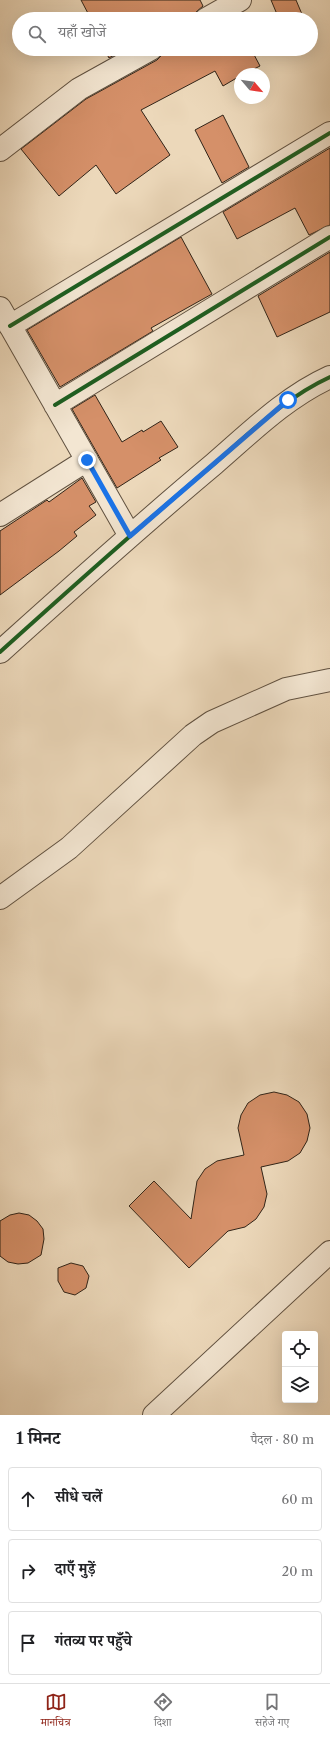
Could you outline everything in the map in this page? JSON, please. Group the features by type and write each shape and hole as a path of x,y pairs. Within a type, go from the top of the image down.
{"street":[{"path":"219,12 240,0"},
{"path":"0,150 79,89 138,56"},
{"path":"130,536 5,317 330,133"},
{"path":"55,405 330,237"},
{"path":"0,652 130,536 288,400 316,383 330,377"},
{"path":"0,515 87,460"},
{"path":"0,898 70,848 193,736 212,722 286,689 330,680"},
{"path":"154,1415 330,1252"}],"building":[{"path":"81,0 200,0 203,6 196,12 87,12"},
{"path":"271,0 296,0 301,12 276,12"},
{"path":"161,56 255,56 260,66 256,68 234,68 234,80 223,86 215,71 141,110 170,155 116,194 96,165 59,196 21,149 86,99 157,60"},
{"path":"223,115 249,167 222,183 195,130"},
{"path":"330,148 330,225 309,235 295,208 237,239 223,212"},
{"path":"181,237 212,294 151,328 153,331 60,387 27,330"},
{"path":"330,252 330,312 277,337 258,296"},
{"path":"95,395 122,442 161,421 178,447 159,458 161,460 117,488 72,409"},
{"path":"82,478 96,502 89,506 96,515 74,532 77,536 59,551 0,595 0,531 47,500 49,502"},
{"path":"274,1092 287,1095 299,1102 307,1114 310,1128 307,1141 300,1153 288,1161 261,1167 267,1194 264,1207 256,1219 245,1227 228,1231 189,1268 129,1206 154,1181 191,1219 197,1181 205,1169 217,1161 244,1155 238,1128 241,1115 248,1103 260,1095"},
{"path":"19,1213 29,1215 37,1221 43,1229 44,1239 41,1255 28,1263 18,1264 8,1262 0,1256 0,1221 10,1215"},
{"path":"71,1263 83,1266 89,1276 86,1288 75,1295 64,1292 58,1281 58,1268"}],"cycle path":[{"path":"10,326 330,133"},
{"path":"55,405 330,237"},
{"path":"0,652 133,533 269,416 314,385 330,377"}],"route":[{"path":"87,460 130,536 150,517 288,400"}]}
